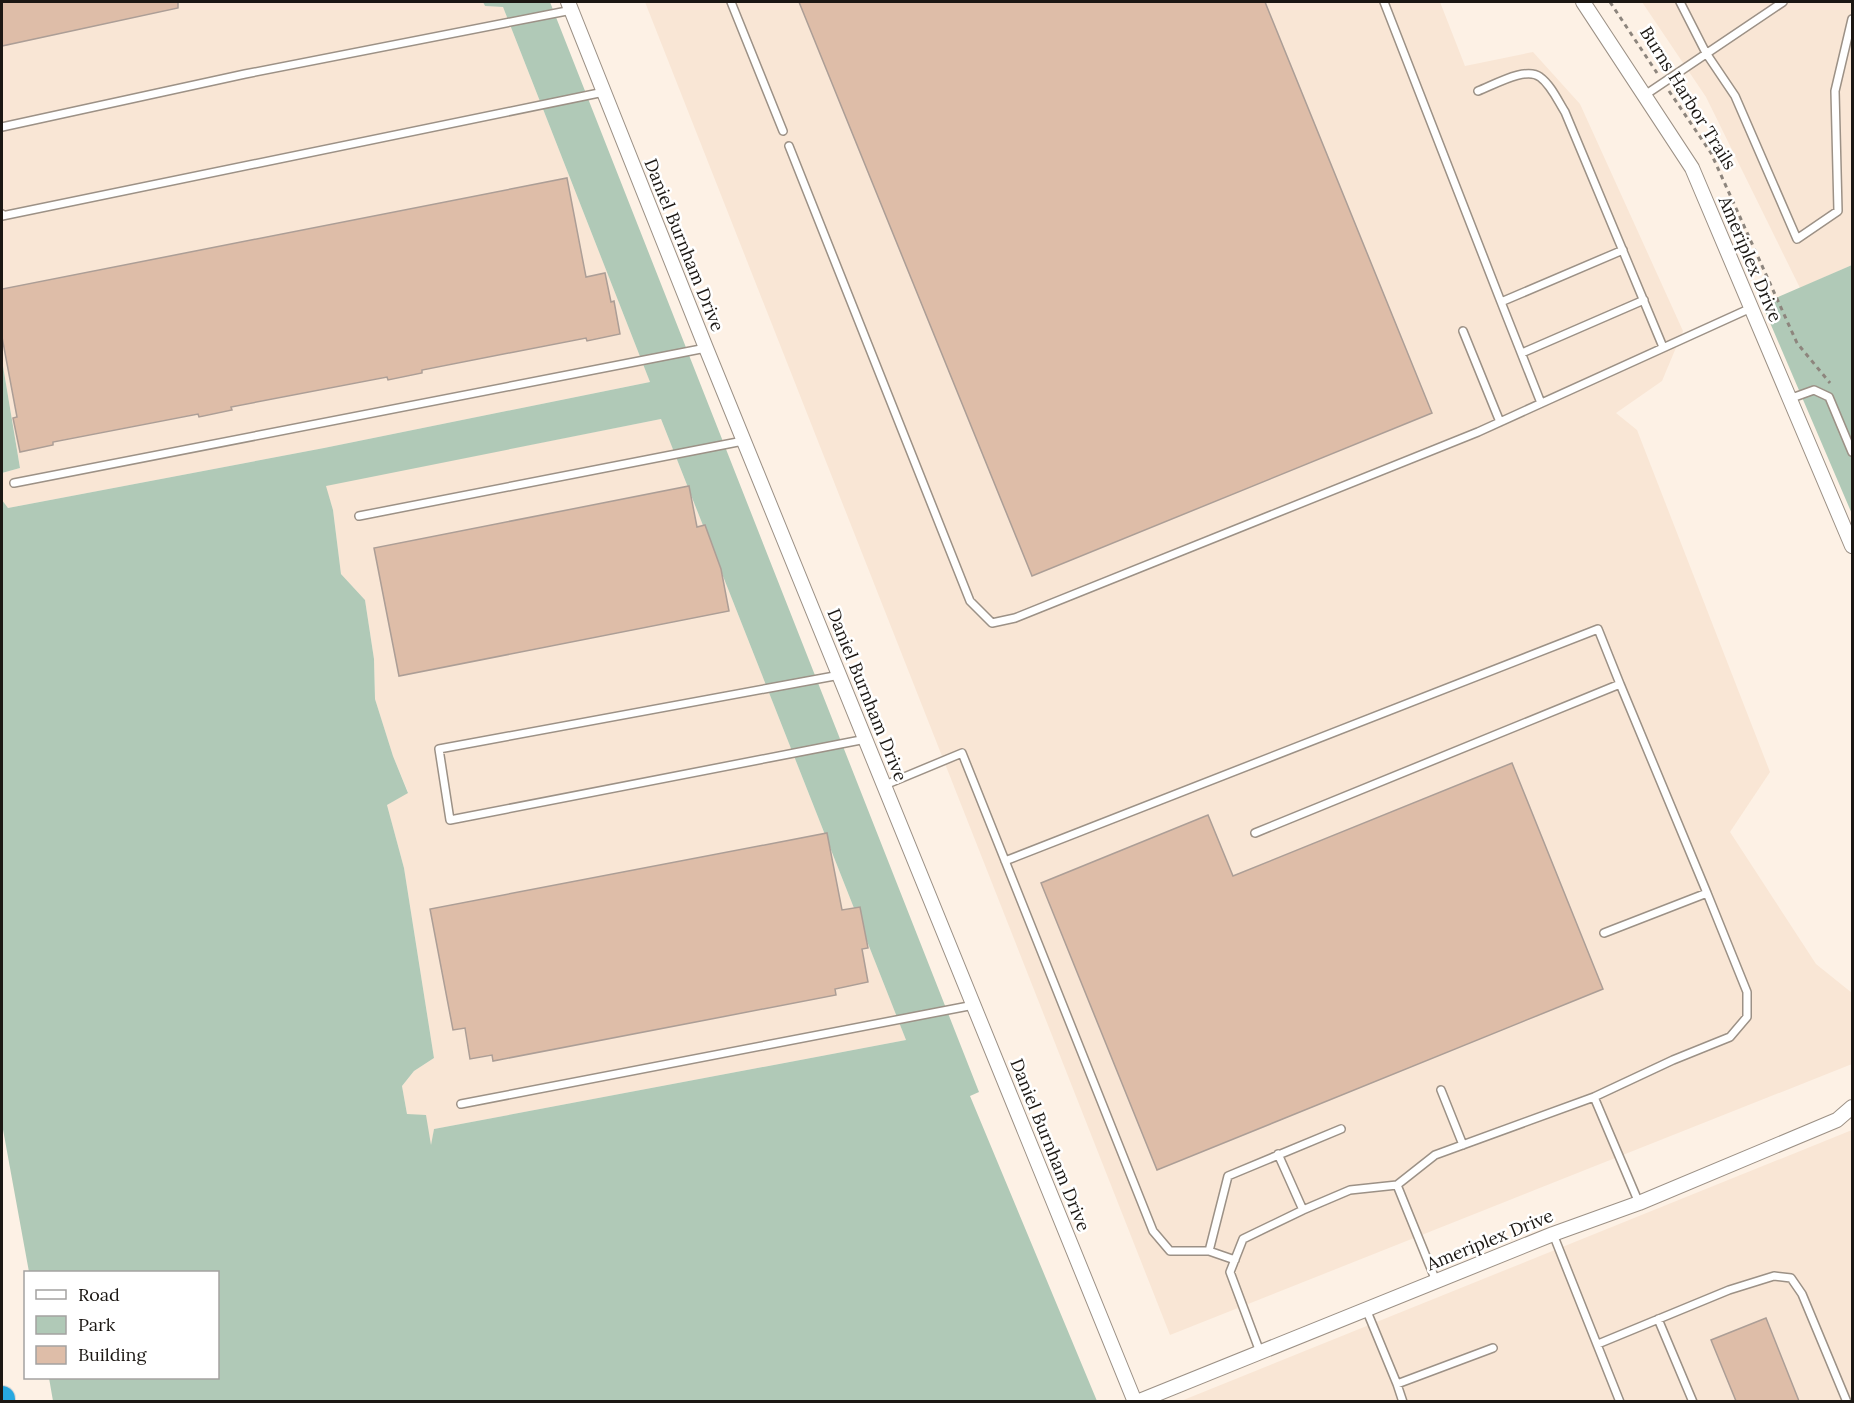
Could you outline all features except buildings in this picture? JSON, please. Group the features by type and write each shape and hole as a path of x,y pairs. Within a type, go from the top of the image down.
{"street":[{"name":"Ameriplex Drive","path":"1583,2 1692,168 1852,543"},
{"name":"Daniel Burnham Drive","path":"570,6 743,441 1136,1401"},
{"name":"Ameriplex Drive","path":"1136,1401 1553,1234 1639,1203 1837,1120 1852,1107"}],"lane":[{"path":"731,2 783,131"},
{"path":"1384,2 1541,403"},
{"path":"1680,2 1706,53 1735,96 1797,239 1838,212 1835,91 1852,19"},
{"path":"1645,96 1784,2"},
{"path":"2,127 570,6"},
{"path":"1478,90 1526,72 1539,76 1566,112 1663,347"},
{"path":"2,214 2,216 604,92"},
{"path":"789,146 970,601 993,623 1016,618 1500,422 1751,308"},
{"path":"1501,302 1623,250"},
{"path":"1521,353 1644,300"},
{"path":"1464,331 1500,422"},
{"path":"14,483 706,348"},
{"path":"1789,399 1814,390 1829,397 1852,452"},
{"path":"360,516 743,441"},
{"path":"1005,861 1598,629 1747,992 1747,1017 1730,1037 1673,1060 1594,1097 1435,1155 1397,1185 1350,1190 1302,1210 1243,1239 1230,1272 1260,1352"},
{"path":"840,675 439,749 450,820 866,739"},
{"path":"1256,833 1620,684"},
{"path":"885,785 962,753 1153,1231 1170,1251 1209,1251 1235,1260"},
{"path":"1604,933 1707,893"},
{"path":"461,1104 974,1005"},
{"path":"1441,1090 1463,1145"},
{"path":"1594,1097 1639,1203"},
{"path":"1209,1251 1228,1176 1341,1129"},
{"path":"1278,1154 1302,1210"},
{"path":"1397,1185 1436,1281"},
{"path":"1553,1234 1620,1401"},
{"path":"1598,1344 1729,1290 1774,1276 1791,1278 1802,1294 1847,1401"},
{"path":"1366,1309 1403,1401"},
{"path":"1658,1319 1693,1401"},
{"path":"1396,1384 1493,1348"}],"path":[{"name":"Burns Harbor Trails","path":"1610,2 1711,153 1797,343 1828,380 1833,391"}],"shaded area":[{"path":"2,2 483,2 485,6 503,7 650,382 324,448 8,508 2,500 2,473 20,468 2,360"},
{"path":"645,2 1440,2 1465,66 1533,52 1580,104 1683,331 1662,381 1616,413 1637,430 1770,772 1730,832 1816,964 1852,993 1852,1064 1170,1335"},
{"path":"1642,2 1852,2 1852,265 1800,288 1706,97"},
{"path":"661,419 906,1040 434,1129 431,1147 407,1114 402,1086 414,1071 434,1058 404,868 387,805 408,792 393,756 375,699 374,659 365,600 341,574 333,510 325,485"},
{"path":"1852,1130 1852,1401 1181,1401"}],"green space":[{"path":"483,2 550,2 979,1092 970,1096 1097,1401 53,1401 49,1379 219,1379 219,1271 29,1271 2,1124 2,500 8,508 324,448 650,382 503,7 485,6","holes":["661,419 906,1040 434,1129 431,1145 426,1115 407,1114 402,1086 414,1071 434,1058 404,868 387,805 408,793 393,756 375,699 374,659 365,600 341,574 333,510 326,486"]},
{"path":"1852,265 1852,514 1762,304"},
{"path":"2,360 20,468 2,473"}]}
